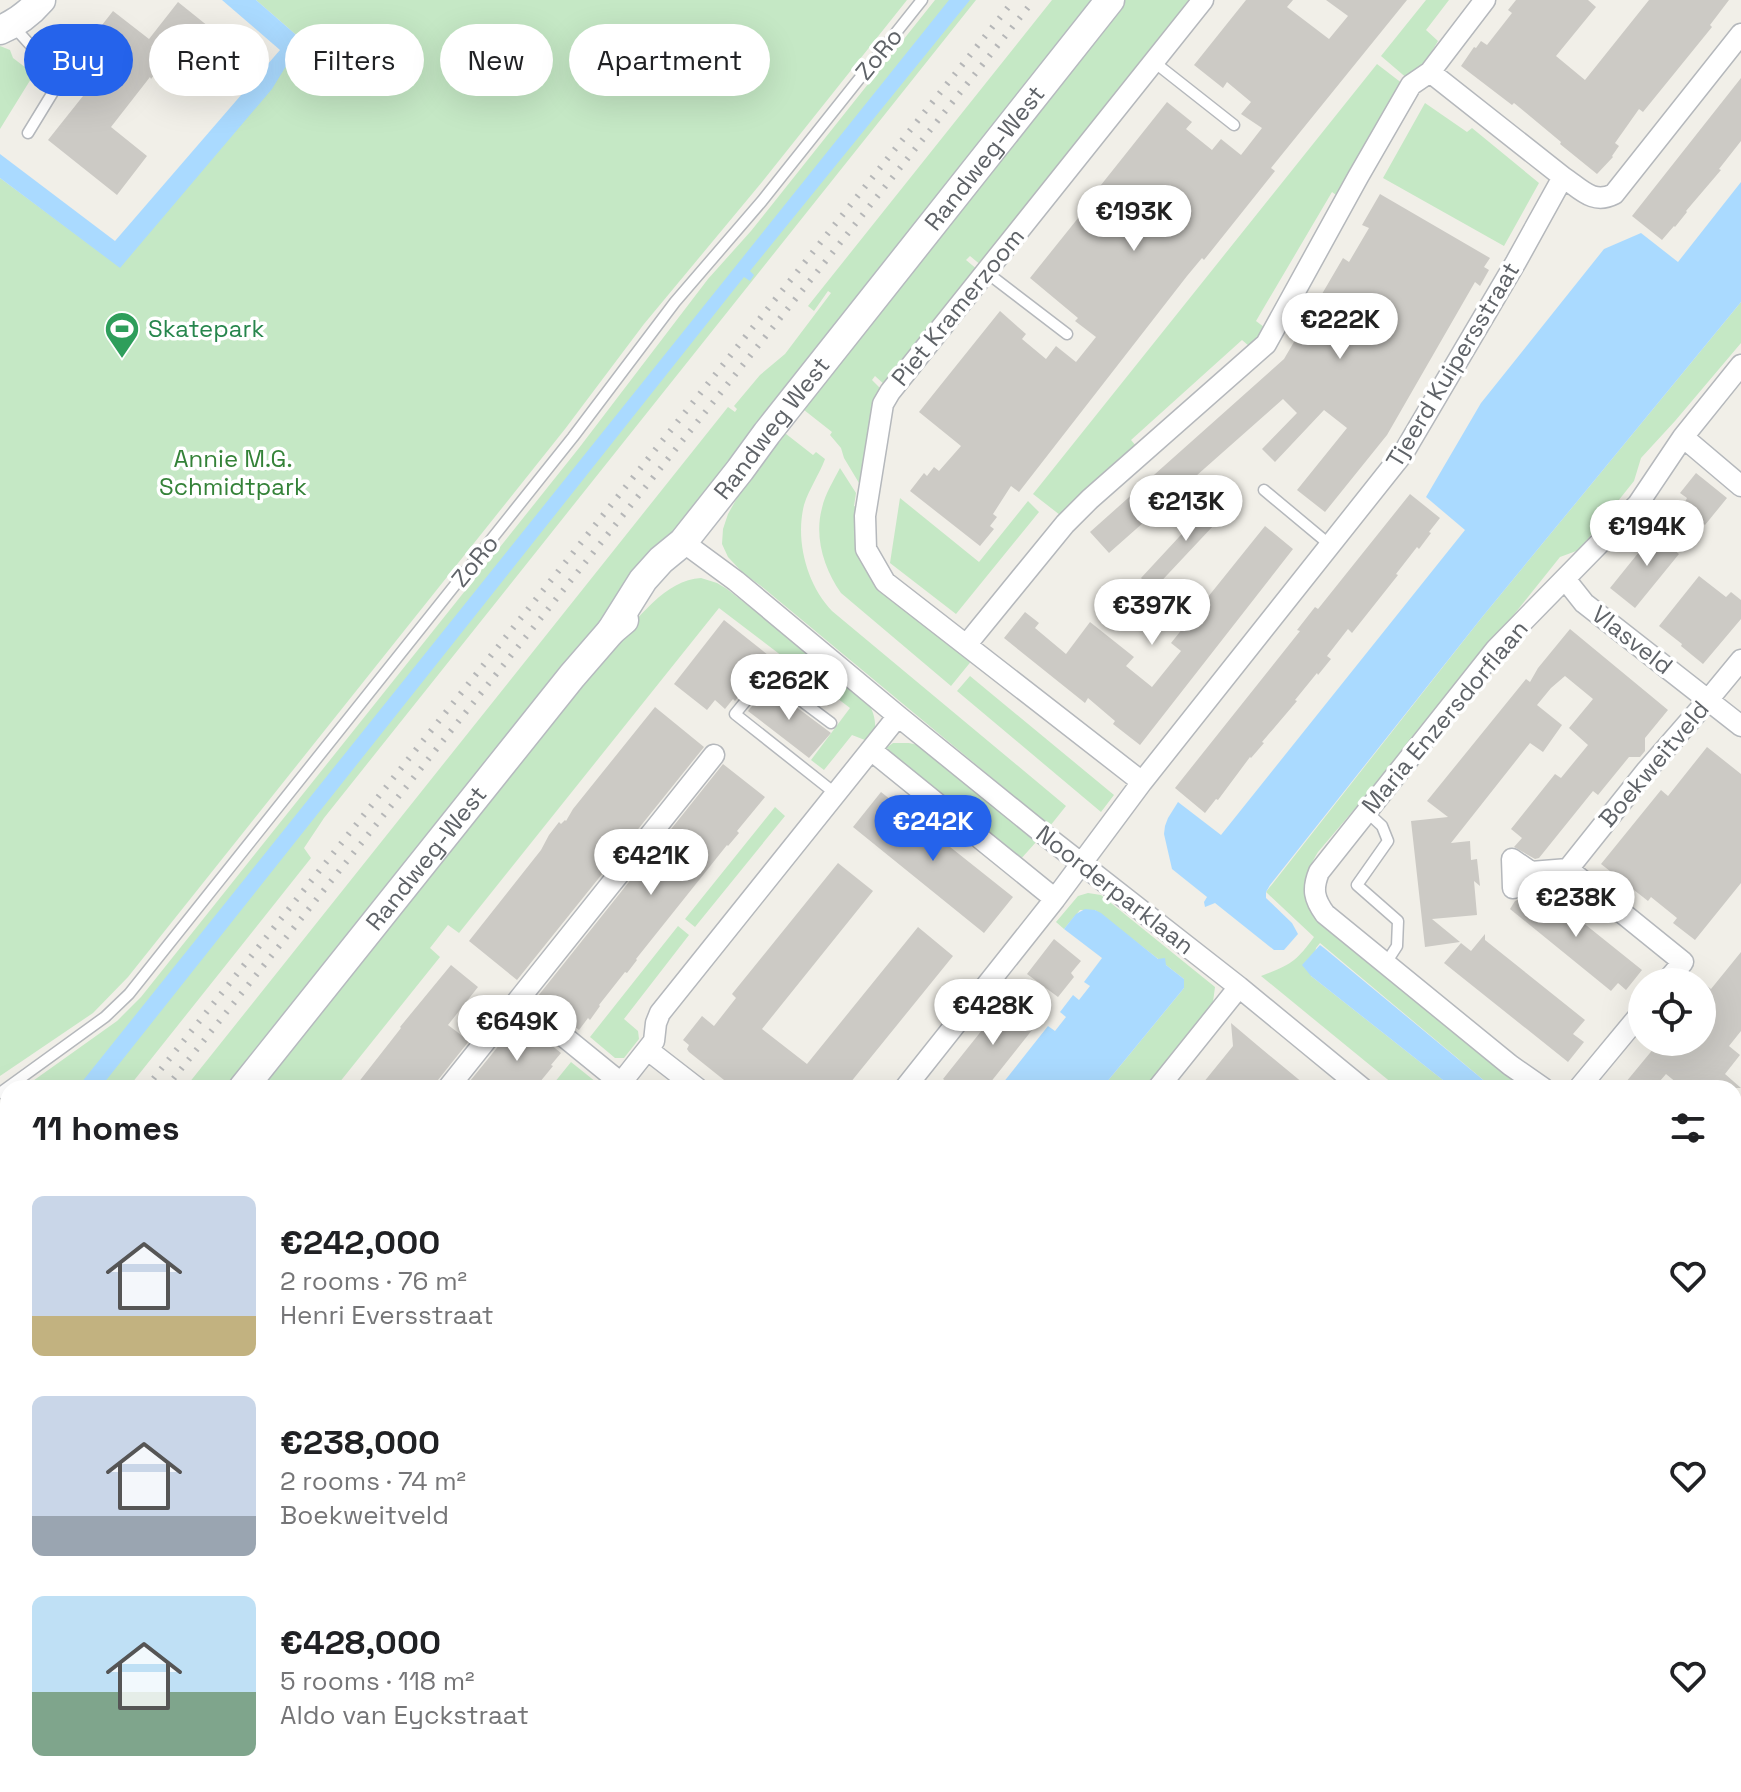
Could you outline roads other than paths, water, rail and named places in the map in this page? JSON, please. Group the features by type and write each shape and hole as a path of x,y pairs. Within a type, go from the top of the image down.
{"main road":[{"path":"6,28 30,12 41,0"},
{"name":"Randweg-West","path":"860,316 1110,0"},
{"name":"Randweg West","path":"611,631 643,580 683,542 860,316"},
{"name":"Randweg-West","path":"249,1080 611,631"}],"street":[{"name":"Piet Kramerzoom","path":"1142,782 885,582 866,549 865,516 883,404 890,392 1203,0"},
{"path":"967,644 1081,507 1266,344 1411,85 1430,72 1485,0"},
{"path":"1430,72 1563,177 1595,198 1604,199 1614,194 1741,34"},
{"name":"Tjeerd Kuipersstraat","path":"911,1080 1055,899 1142,782 1404,452 1563,177"},
{"name":"Maria Enzersdorflaan","path":"1386,963 1318,905 1313,892 1319,872 1496,649 1638,504 1683,437 1741,365"},
{"path":"1683,437 1741,486"},
{"name":"Noorderparklaan","path":"683,542 759,600 898,716 1352,1080"},
{"name":"Vlasveld","path":"1565,579 1584,603 1741,726"},
{"name":"Boekweitveld","path":"1568,869 1741,660"},
{"path":"623,1080 654,1041 660,1013 898,716"},
{"path":"871,750 1055,899"},
{"path":"454,1080 714,755"},
{"path":"1531,872 1568,869 1683,962 1678,968"},
{"path":"1386,963 1532,1080"},
{"path":"1164,1080 1239,987"},
{"path":"519,1000 613,1080"},
{"path":"1586,1080 1628,1029"},
{"path":"648,1050 687,1080"}],"lane":[{"name":"ZoRo","path":"18,1080 105,1017 129,994 573,437 675,302 756,207 922,0"},
{"path":"6,28 61,79 28,133"},
{"path":"1154,62 1234,125"},
{"path":"986,272 1067,334"},
{"path":"1264,490 1330,545"},
{"path":"831,723 767,675 735,714 836,794"},
{"path":"1367,812 1382,826 1388,841 1357,885 1398,921 1397,946 1386,963"}],"water":[{"path":"222,0 256,0 285,25 285,68 269,93 269,63 280,50 269,41 269,24 250,24"},
{"path":"949,0 970,0 750,271 754,275 750,281 744,277 106,1080 83,1080"},
{"path":"240,96 266,96 120,268 0,178 0,154 115,241"},
{"path":"1741,182 1741,302 1483,616 1270,885 1266,898 1292,923 1298,934 1284,950 1274,950 1215,903 1205,907 1207,897 1172,869 1164,834 1168,818 1178,802 1221,835 1465,530 1426,497 1481,403 1604,249 1641,233 1678,262"},
{"path":"1085,909 1101,913 1158,959 1165,958 1166,965 1184,979 1184,988 1109,1080 1005,1080 1048,1026 1055,1031 1066,1017 1060,1012 1073,995 1079,1000 1090,986 1084,982 1102,958 1064,929 1076,914"},
{"path":"1320,945 1483,1080 1443,1080 1311,976 1302,965"}],"railway":[{"path":"152,1080 1014,0"},
{"path":"172,1080 1034,0"}],"place":[{"name":"Skatepark","path":"122,360"}],"park label":[{"name":"Annie M.G. Schmidtpark","path":"233,473"}]}
